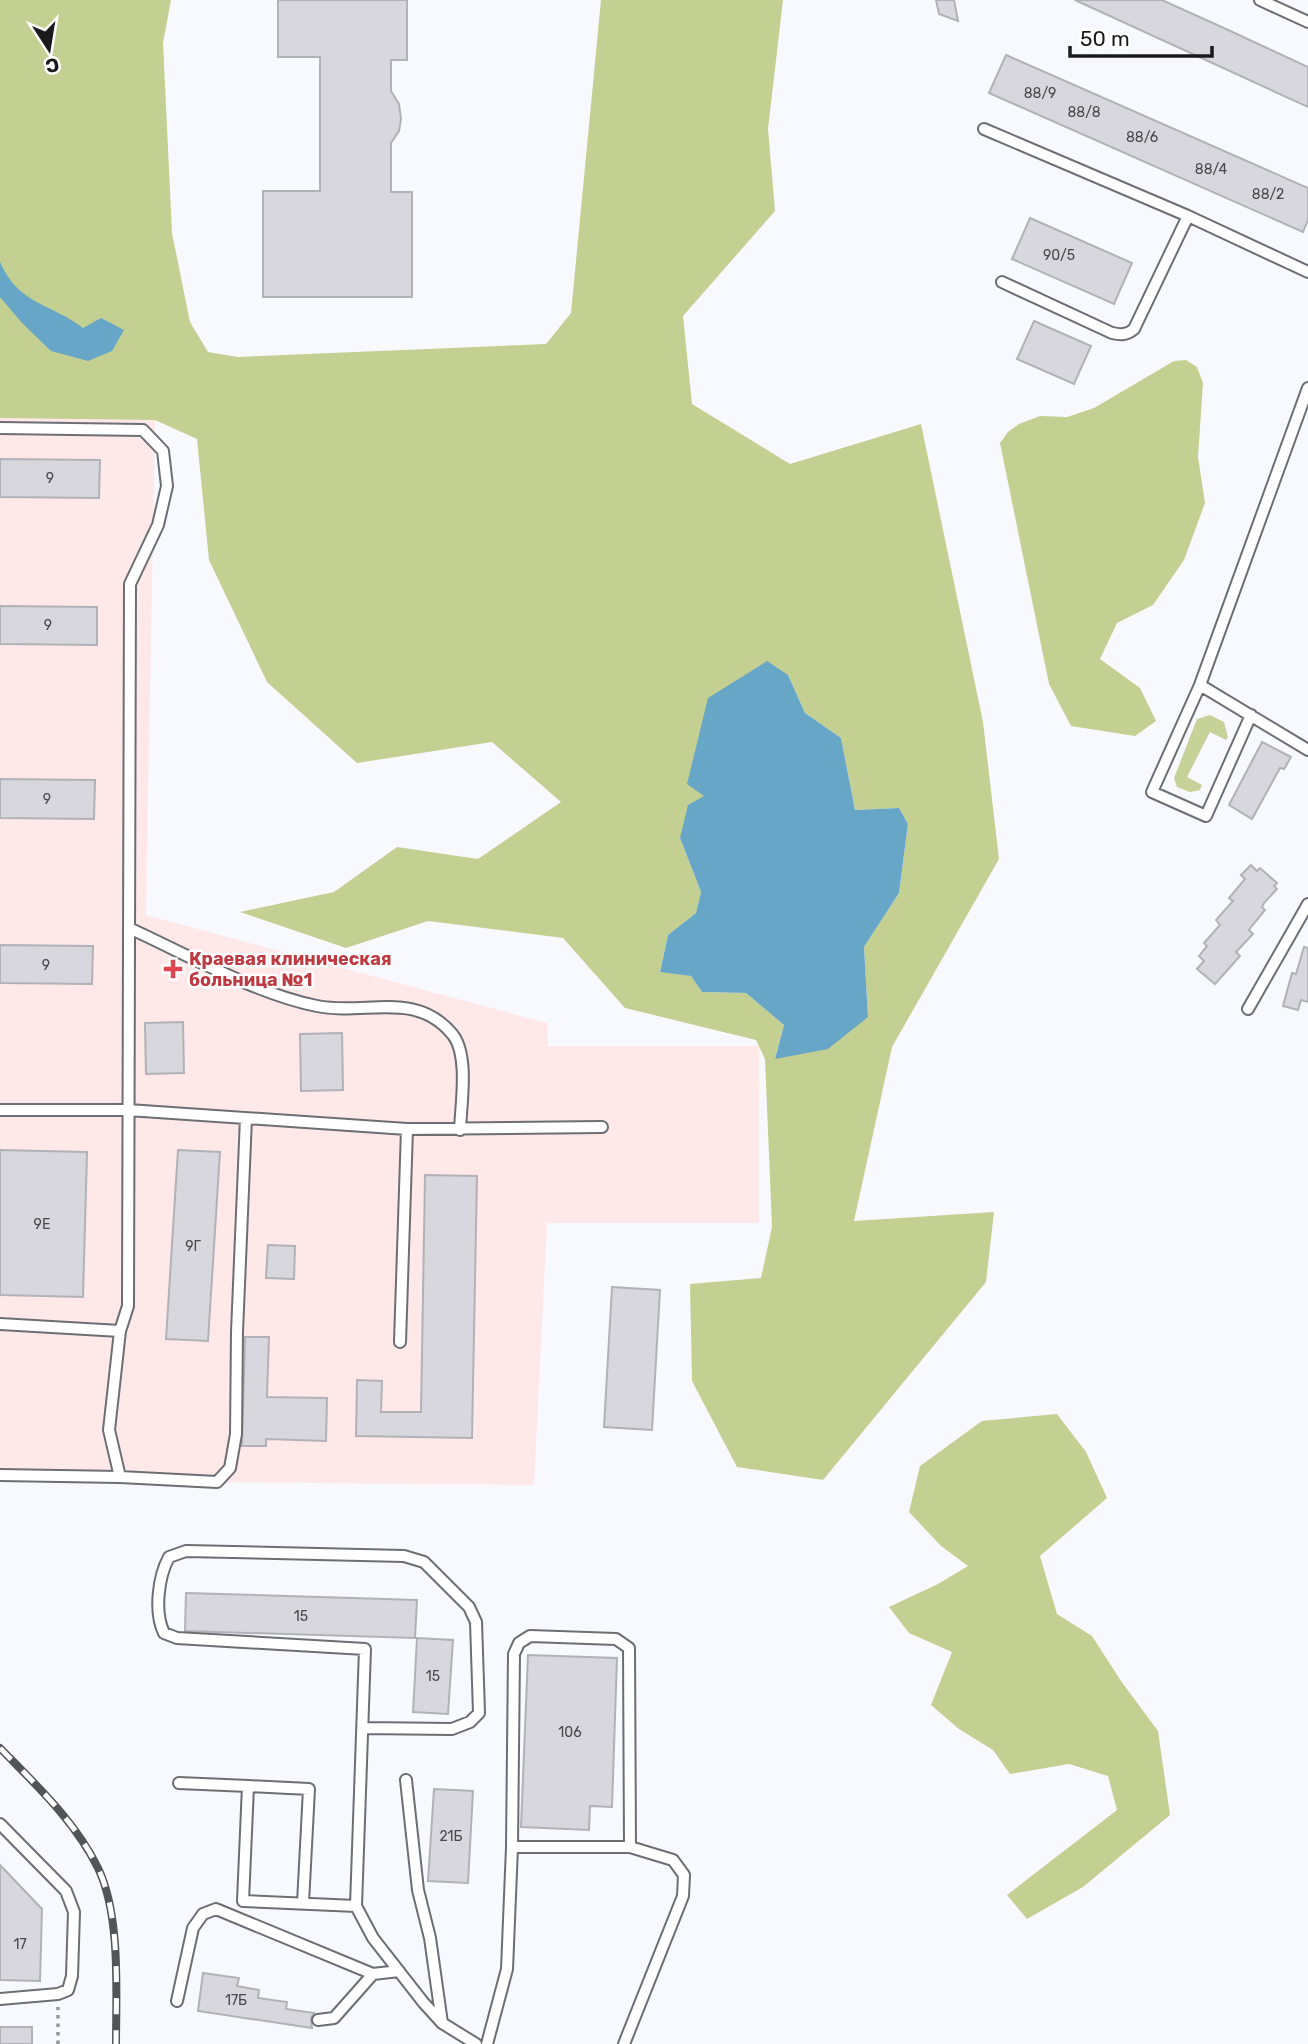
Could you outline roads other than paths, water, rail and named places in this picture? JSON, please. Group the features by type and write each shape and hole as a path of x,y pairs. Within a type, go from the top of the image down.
{"lane":[{"path":"1260,0 1308,22"},
{"path":"984,129 1188,216 1308,272"},
{"path":"1002,282 1112,333 1129,333 1188,216"},
{"path":"1251,715 1206,816 1152,792 1200,685 1308,388"},
{"path":"0,428 143,430 163,451 167,486 158,525 130,584 128,1307 120,1331 109,1430 120,1477"},
{"path":"1200,685 1308,750"},
{"path":"1248,1009 1308,904"},
{"path":"129,928 271,993 319,1007 413,1008 435,1018 454,1037 462,1058 460,1130"},
{"path":"0,1110 128,1110 407,1129 603,1126"},
{"path":"0,1475 217,1482 230,1468 236,1434 237,1332 246,1118"},
{"path":"400,1342 407,1129"},
{"path":"0,1324 120,1331"},
{"path":"363,1728 452,1729 470,1723 479,1713 476,1622 469,1607 424,1562 404,1556 186,1551 169,1557 163,1568 158,1620 164,1633 177,1638 365,1649 356,1906 373,1938 442,2023 476,2044"},
{"path":"487,2044 507,1969 512,1847 514,1654 519,1643 530,1636 616,1639 629,1648 630,1847"},
{"path":"406,1780 418,1890 430,1938 442,2023"},
{"path":"179,1783 309,1789 303,1903"},
{"path":"248,1786 243,1900 356,1906"},
{"path":"0,1824 66,1891 74,1912 72,1976 68,1990 58,1994 0,1999"},
{"path":"512,1847 630,1847 673,1860 684,1875 684,1896 624,2044"},
{"path":"177,2001 194,1928 203,1914 216,1909 373,1974 399,1971"},
{"path":"318,2020 334,2018 373,1974"}],"water":[{"path":"0,262 8,276 26,295 83,328 101,318 124,330 112,351 88,361 51,351 0,297"},
{"path":"767,661 788,675 805,713 841,738 855,810 899,808 908,824 899,893 864,947 868,1017 828,1049 775,1059 784,1025 746,993 702,992 691,976 660,972 668,935 696,913 701,892 680,838 688,805 704,796 687,784 708,698"}],"railway":[{"path":"0,1748 66,1819 98,1868 111,1908 114,1931 116,2044"}],"place":[{"name":"Краевая клиническая больница №1","path":"173,969"}]}
